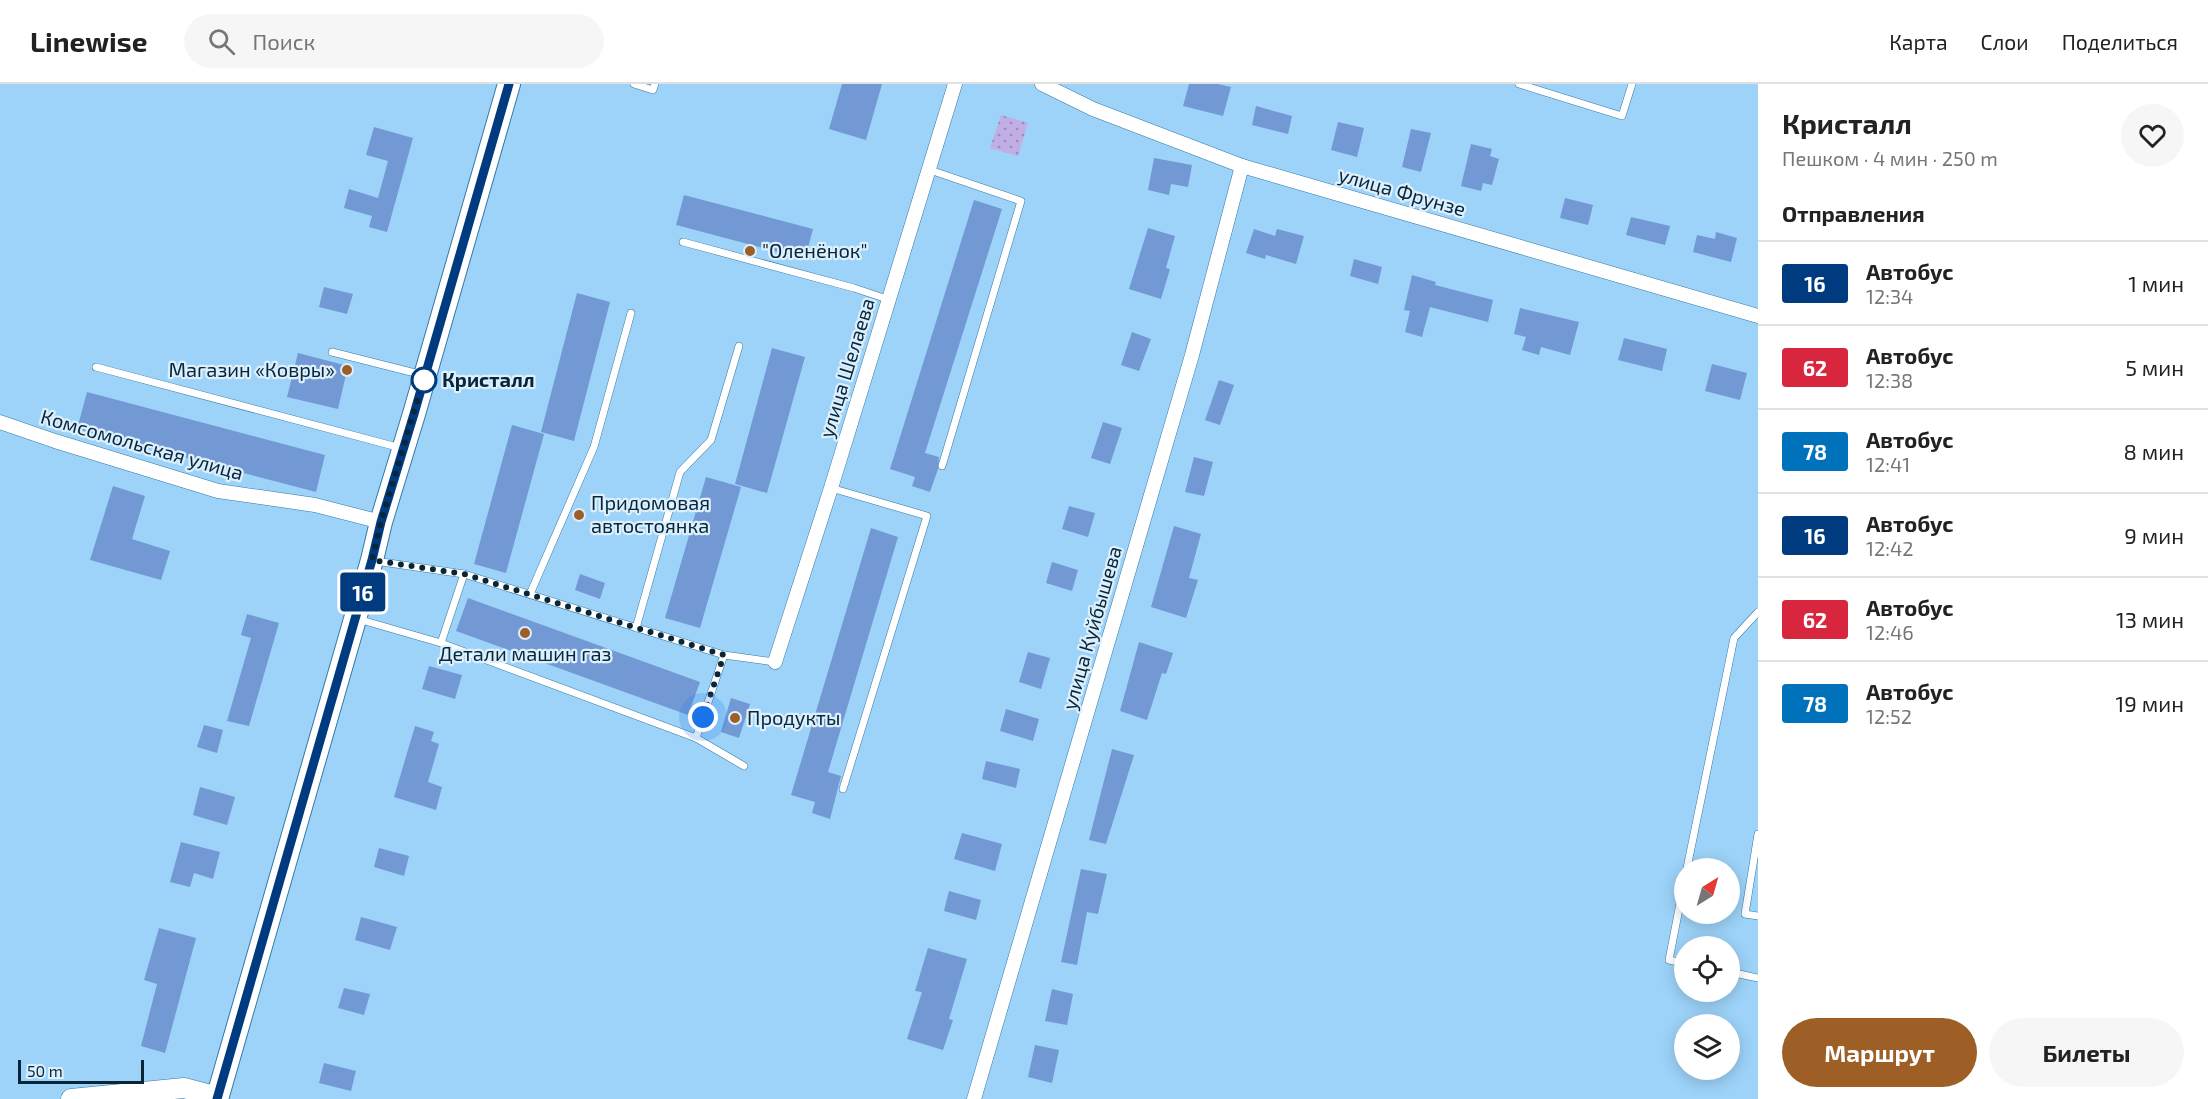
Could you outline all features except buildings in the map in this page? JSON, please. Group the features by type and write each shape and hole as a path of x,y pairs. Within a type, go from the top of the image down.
{"main road":[{"path":"71,1099 184,1088 217,1098 509,84"}],"street":[{"name":"улица Шелаева","path":"775,662 955,84"},
{"name":"улица Фрунзе","path":"1042,84 1093,109 1242,166 1758,316"},
{"name":"улица Куйбышева","path":"974,1099 1188,367 1242,166"},
{"name":"Комсомольская улица","path":"0,422 218,491 315,505 381,522"}],"lane":[{"path":"634,84 653,90 655,84"},
{"path":"1519,84 1622,116 1632,84"},
{"path":"930,170 1021,201 942,466"},
{"path":"683,242 888,299"},
{"path":"530,594 594,447 631,313"},
{"path":"636,628 680,472 711,440 739,346"},
{"path":"332,352 425,375"},
{"path":"96,367 404,448"},
{"path":"831,488 927,516 843,789"},
{"path":"372,560 464,574 724,655 775,662"},
{"path":"441,643 464,574"},
{"path":"1689,858 1734,638 1758,612"},
{"path":"356,618 441,643 696,738 744,766"},
{"path":"696,738 724,655"},
{"path":"1758,834 1745,914 1758,916"},
{"path":"1674,961 1669,960 1676,924"},
{"path":"1740,974 1758,978"}],"shaded area":[{"path":"1001,115 1028,123 1018,156 990,148"}],"bus line":[{"name":"16","path":"217,1099 381,522 509,84"}],"place":[{"name":"\"Оленёнок\"","path":"750,251"},
{"name":"Магазин «Ковры»","path":"347,370"},
{"name":"Кристалл","path":"424,380"},
{"name":"Придомовая автостоянка","path":"579,515"},
{"name":"Детали машин газ","path":"525,633"},
{"name":"Продукты","path":"735,718"}],"route":[{"path":"424,380 425,375 381,522 372,560 464,574 724,655 703,717"}]}
